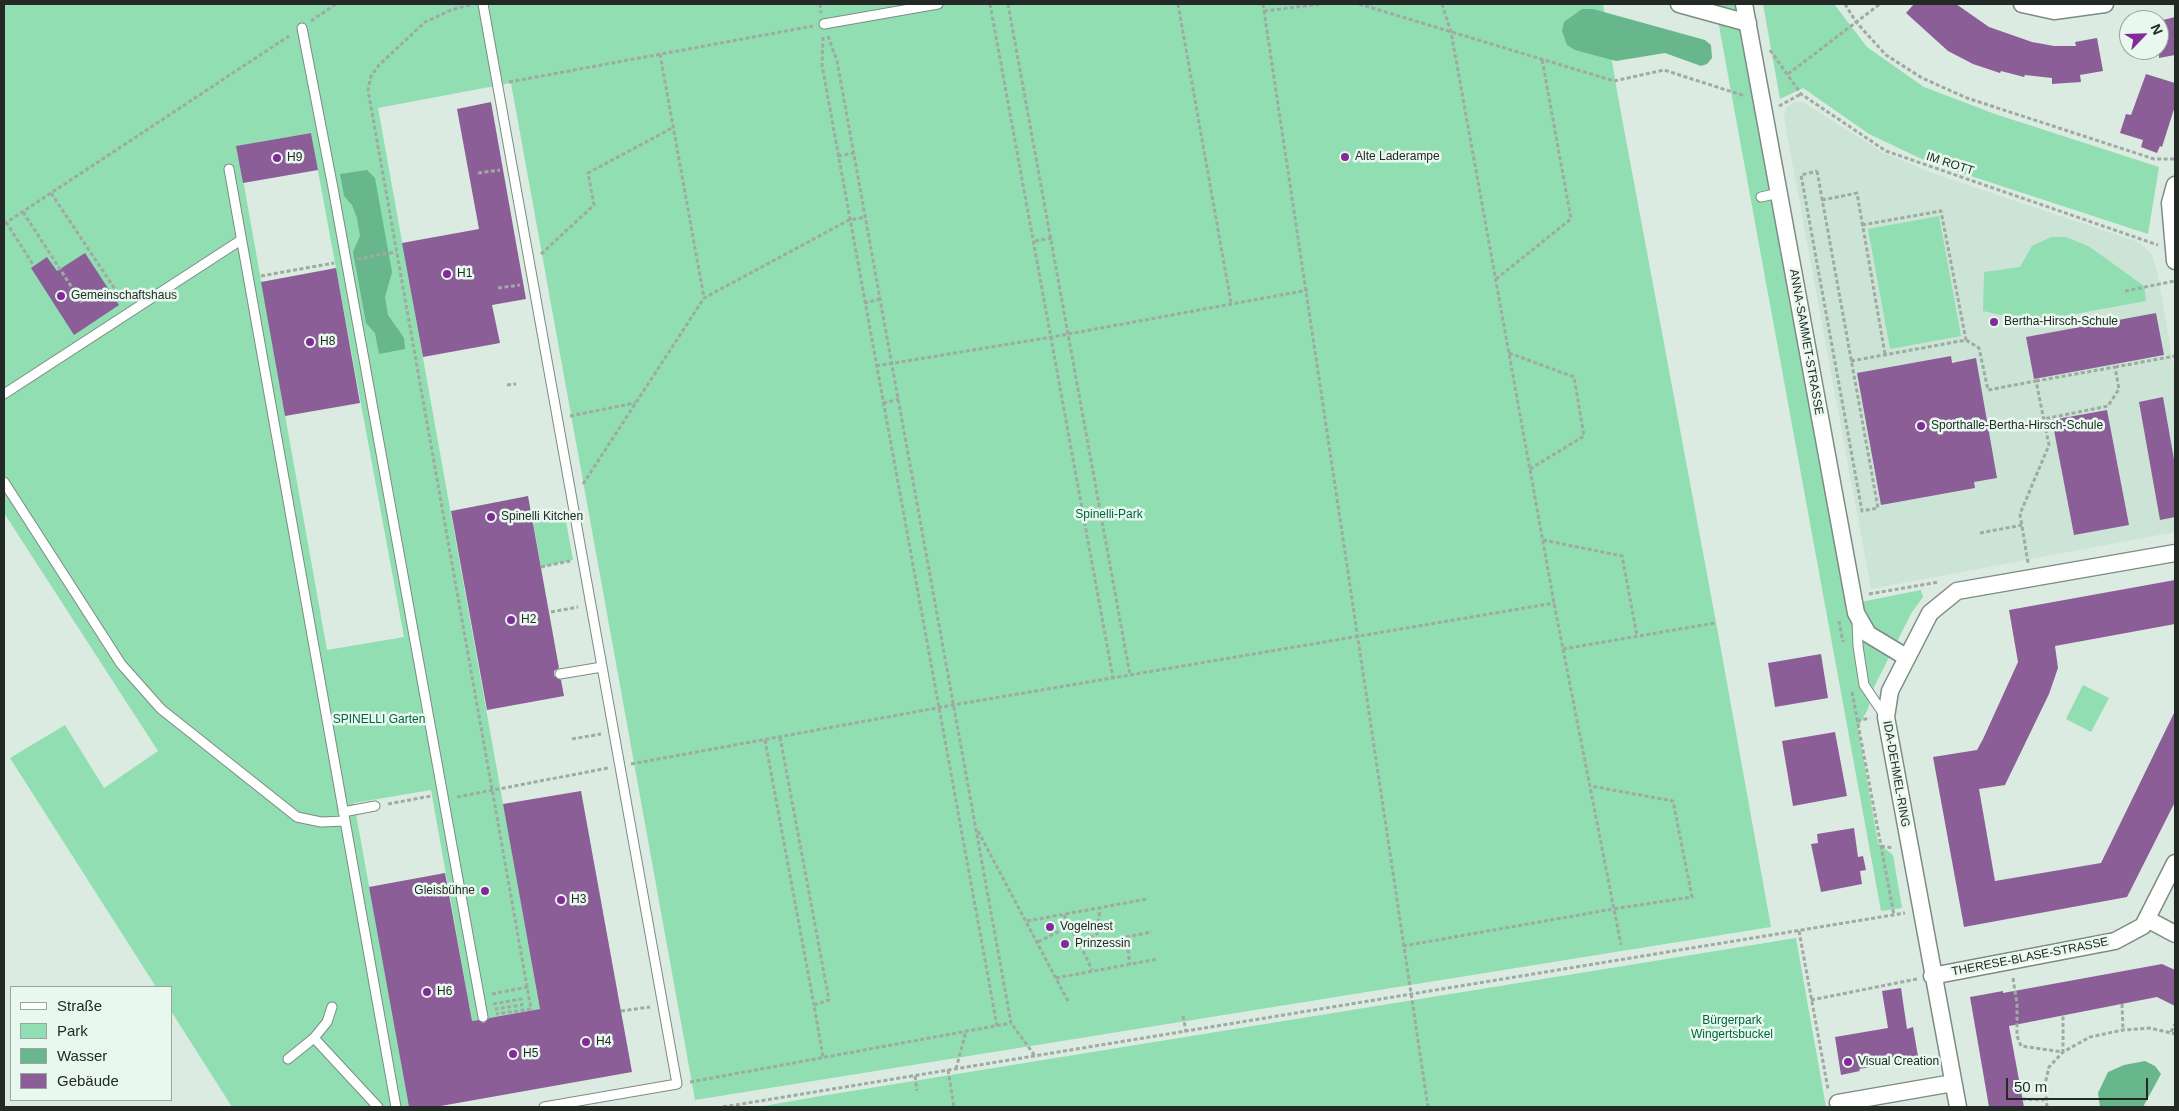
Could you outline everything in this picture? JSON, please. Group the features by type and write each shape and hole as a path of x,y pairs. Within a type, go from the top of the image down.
{"street":[{"path":"1679,4 1748,23"},
{"name":"ANNA-SAMMET-STRASSE","path":"1744,4 1856,613 1868,634 1906,657"},
{"path":"2022,4 2054,11 2105,4"},
{"path":"2174,256 2170,203 2175,185"},
{"name":"IDA-DEHMEL-RING","path":"1958,1107 1932,976 1886,717 1890,692 1906,657 1930,613 1957,591 2175,553"},
{"name":"THERESE-BLASE-STRASSE","path":"1932,976 2115,941 2143,926 2175,864"},
{"path":"2147,919 2175,934"},
{"path":"1834,1099 1953,1083"}],"lane":[{"path":"483,4 677,1084 544,1107"},
{"path":"824,24 938,4"},
{"path":"302,28 483,1017"},
{"path":"229,169 396,1107"},
{"path":"1761,197 1779,193"},
{"path":"4,394 241,240"},
{"path":"4,482 121,664 161,709 297,817 321,822 375,806"},
{"path":"1856,613 1858,646 1864,686 1886,717"},
{"path":"560,674 602,667"},
{"path":"288,1059 314,1038 327,1022 332,1008"},
{"path":"314,1038 378,1107"}],"path":[{"path":"34,266 5,223 336,4"},
{"path":"478,4 451,10 425,22 378,65 371,76 368,90 494,791 531,1009 493,1015 492,1010 522,1005 521,999 488,1005"},
{"path":"990,4 1114,678"},
{"path":"1008,4 1070,334 1130,675"},
{"path":"1178,4 1231,304"},
{"path":"1263,4 1308,290 1428,1107"},
{"path":"1264,11 1321,4"},
{"path":"1359,4 1614,81 1664,70 1743,95"},
{"path":"1442,4 1451,32 1554,603 1621,945"},
{"path":"1846,4 1856,22 1886,55 1922,78 1967,98 2154,159 2175,159"},
{"path":"1788,74 1880,4"},
{"path":"497,84 824,24"},
{"path":"824,24 837,61 1011,1023 1036,1056"},
{"path":"824,24 822,65 997,1026"},
{"name":"IM ROTT","path":"1751,44 1768,47 1800,94 1886,151 2145,240 2174,256"},
{"path":"660,54 704,298"},
{"path":"1496,279 1571,219 1542,59"},
{"path":"1764,109 1779,106 1800,94"},
{"path":"531,263 594,205 588,173 674,127"},
{"path":"838,156 854,153"},
{"path":"478,173 491,171"},
{"path":"1817,171 1822,200 1851,360 1878,508 1862,511 1801,175 1817,171"},
{"path":"51,193 130,312"},
{"path":"1822,200 1857,193 1885,354"},
{"path":"1862,225 1941,211 1966,340"},
{"path":"23,212 82,303"},
{"path":"572,495 585,481 704,298 849,220 866,217"},
{"path":"1035,241 1052,238"},
{"path":"247,278 396,252"},
{"path":"2125,291 2175,280"},
{"path":"498,288 512,286"},
{"path":"876,366 1070,334 1308,290"},
{"path":"864,303 881,299"},
{"path":"1851,360 1966,340 1979,348 1988,390 2175,356"},
{"path":"1509,354 1574,377 1584,436 1530,469"},
{"path":"2044,419 2108,406 2119,389 2115,367"},
{"path":"2026,553 2020,514 2049,445 2036,381"},
{"path":"507,385 516,384"},
{"path":"883,403 899,399"},
{"path":"557,418 636,403"},
{"path":"532,522 575,514"},
{"path":"1980,533 2022,525"},
{"path":"1543,540 1622,556 1637,636"},
{"path":"541,567 583,558"},
{"path":"1853,596 1949,581 1957,591"},
{"path":"454,797 953,705 1554,603"},
{"path":"551,612 591,605"},
{"path":"1563,649 1715,623"},
{"path":"572,739 614,731"},
{"path":"780,737 829,1000 814,1005"},
{"path":"765,740 823,1057"},
{"path":"1403,946 1613,909 1692,898 1673,801 1591,786"},
{"path":"375,806 442,794"},
{"path":"976,828 1027,921 1068,1003"},
{"path":"1027,921 1147,899"},
{"path":"1081,948 1097,934 1100,908"},
{"path":"723,1107 747,1105 948,1070 1921,911"},
{"path":"1064,915 1092,970"},
{"path":"1038,942 1069,926"},
{"path":"1799,931 1811,1000 1834,1099"},
{"path":"1126,937 1152,932"},
{"path":"1127,944 1130,964"},
{"path":"1056,978 1158,959"},
{"path":"2009,960 2018,1004 2017,1036 2021,1046 2063,1052"},
{"path":"1811,1000 1932,976"},
{"path":"479,996 528,987"},
{"path":"2122,1004 2123,1030"},
{"path":"621,1012 663,1005"},
{"path":"1183,1016 1186,1032"},
{"path":"2063,1016 2063,1052"},
{"path":"677,1084 1011,1023"},
{"path":"2171,1032 2175,1024"},
{"path":"2047,1107 2044,1100 2049,1068 2063,1052 2090,1037 2123,1030 2150,1028 2175,1034"},
{"path":"956,1069 966,1031"},
{"path":"948,1070 954,1107"},
{"path":"914,1076 917,1092"},
{"path":"2022,1099 2044,1100"}],"shaded area":[{"name":"Bertha-Hirsch-Schule","path":"1794,102 1803,102 1882,152 1935,174 2138,242 2151,253 2157,270 2175,374 2175,532 1871,589 1784,118 1786,108"}],"green space":[{"name":"Spinelli-Park","path":"4,4 1603,4 1616,86 1771,927 695,1100 511,83 378,108 540,1009 472,1021 431,790 354,803 409,1107 232,1107 172,1013 172,986 155,986 10,758 65,725 104,788 158,751 4,513","holes":["311,133 404,637 327,650 237,146"]},
{"path":"1715,4 1735,4 1743,50 1748,62 1756,105 1755,115 1846,605 1921,590 1923,597 1912,612 1874,687 1868,709 1858,727 1878,843 1893,855 1902,908 1881,911"},
{"path":"1763,4 1834,4 1867,47 1924,87 1995,114 2159,167 2148,234 1928,162 1869,134 1803,88 1780,99"},
{"path":"1939,216 1961,336 1890,349 1868,229"},
{"path":"2051,237 2066,237 2088,246 2144,286 2146,301 2031,322 1983,311 1984,272 2020,267 2032,246"},
{"path":"565,516 573,560 541,567 533,522"},
{"path":"2083,685 2109,698 2091,732 2066,719"},
{"name":"Bürgerpark Wingertsbuckel","path":"1796,938 1826,1107 758,1107 821,1096"}],"water":[{"path":"1582,9 1593,9 1705,40 1711,45 1712,58 1707,64 1701,66 1665,53 1616,61 1575,50 1567,45 1562,31 1564,22"},
{"path":"367,170 375,178 392,272 385,297 388,315 404,338 405,349 379,354 375,333 366,323 353,252 360,236 357,218 352,205 344,196 340,174"},
{"path":"2145,1061 2155,1066 2161,1074 2143,1107 2100,1107 2098,1093 2108,1072 2124,1065"}],"building":[{"path":"1914,4 1956,4 1989,27 2032,42 2054,46 2076,46 2075,42 2097,38 2103,71 2080,75 2081,82 2052,84 2052,78 2025,75 2024,77 2001,71 2000,73 1973,64 1948,51 1906,13"},
{"path":"2175,17 2175,55 2169,56 2169,18"},
{"path":"2146,74 2175,83 2175,106 2162,147 2160,146 2157,153 2141,147 2143,140 2120,133 2126,114 2131,115"},
{"path":"491,102 526,299 492,305 500,343 423,357 402,243 479,229 457,109"},
{"name":"H9","path":"311,133 318,170 243,183 236,146"},
{"name":"Gemeinschaftshaus","path":"85,253 119,305 74,335 31,268 47,257 57,271"},
{"name":"H8","path":"336,268 360,403 285,416 261,282"},
{"path":"2156,313 2164,355 2034,379 2026,337"},
{"name":"Sporthalle-Bertha-Hirsch-Schule","path":"1951,356 1952,363 1976,358 1997,478 1974,482 1975,488 1881,505 1857,373"},
{"path":"2163,397 2175,465 2175,517 2160,520 2139,402"},
{"path":"2107,410 2129,525 2074,535 2052,420"},
{"name":"H2","path":"528,496 559,668 554,671 554,676 561,680 564,696 487,710 451,511"},
{"path":"2175,580 2175,624 2055,646 2058,668 2049,694 2005,785 1979,789 1995,881 2101,863 2175,711 2175,802 2127,897 1964,927 1933,757 1977,750 1983,739 2018,662 2009,610"},
{"path":"1821,654 1828,698 1775,707 1768,663"},
{"path":"1835,732 1847,796 1793,806 1782,741"},
{"path":"581,791 632,1072 435,1107 409,1107 369,887 445,873 472,1021 478,1020 484,1023 489,1018 540,1009 503,804"},
{"path":"1854,828 1858,857 1863,856 1866,870 1860,871 1862,884 1821,892 1811,844 1818,843 1817,834"},
{"path":"2162,964 2175,970 2175,1006 2157,997 2009,1026 2024,1107 1989,1107 1970,997 2003,991 2003,993"},
{"path":"1901,988 1907,1029 1913,1027 1919,1062 1896,1066 1895,1063 1859,1069 1860,1071 1841,1075 1835,1037 1888,1028 1882,991"}],"place":[{"name":"Alte Laderampe","path":"1345,157"},
{"name":"H9","path":"277,158"},
{"name":"H1","path":"447,274"},
{"name":"Gemeinschaftshaus","path":"61,296"},
{"name":"Bertha-Hirsch-Schule","path":"1994,322"},
{"name":"H8","path":"310,342"},
{"name":"Sporthalle-Bertha-Hirsch-Schule","path":"1921,426"},
{"name":"Spinelli Kitchen","path":"491,517"},
{"name":"H2","path":"511,620"},
{"name":"Gleisbühne","path":"485,891"},
{"name":"H3","path":"561,900"},
{"name":"Vogelnest","path":"1050,927"},
{"name":"Prinzessin","path":"1065,944"},
{"name":"H6","path":"427,992"},
{"name":"H4","path":"586,1042"},
{"name":"H5","path":"513,1054"},
{"name":"Visual Creation","path":"1848,1062"}],"park label":[{"name":"SPINELLI Garten","path":"379,720"}]}
